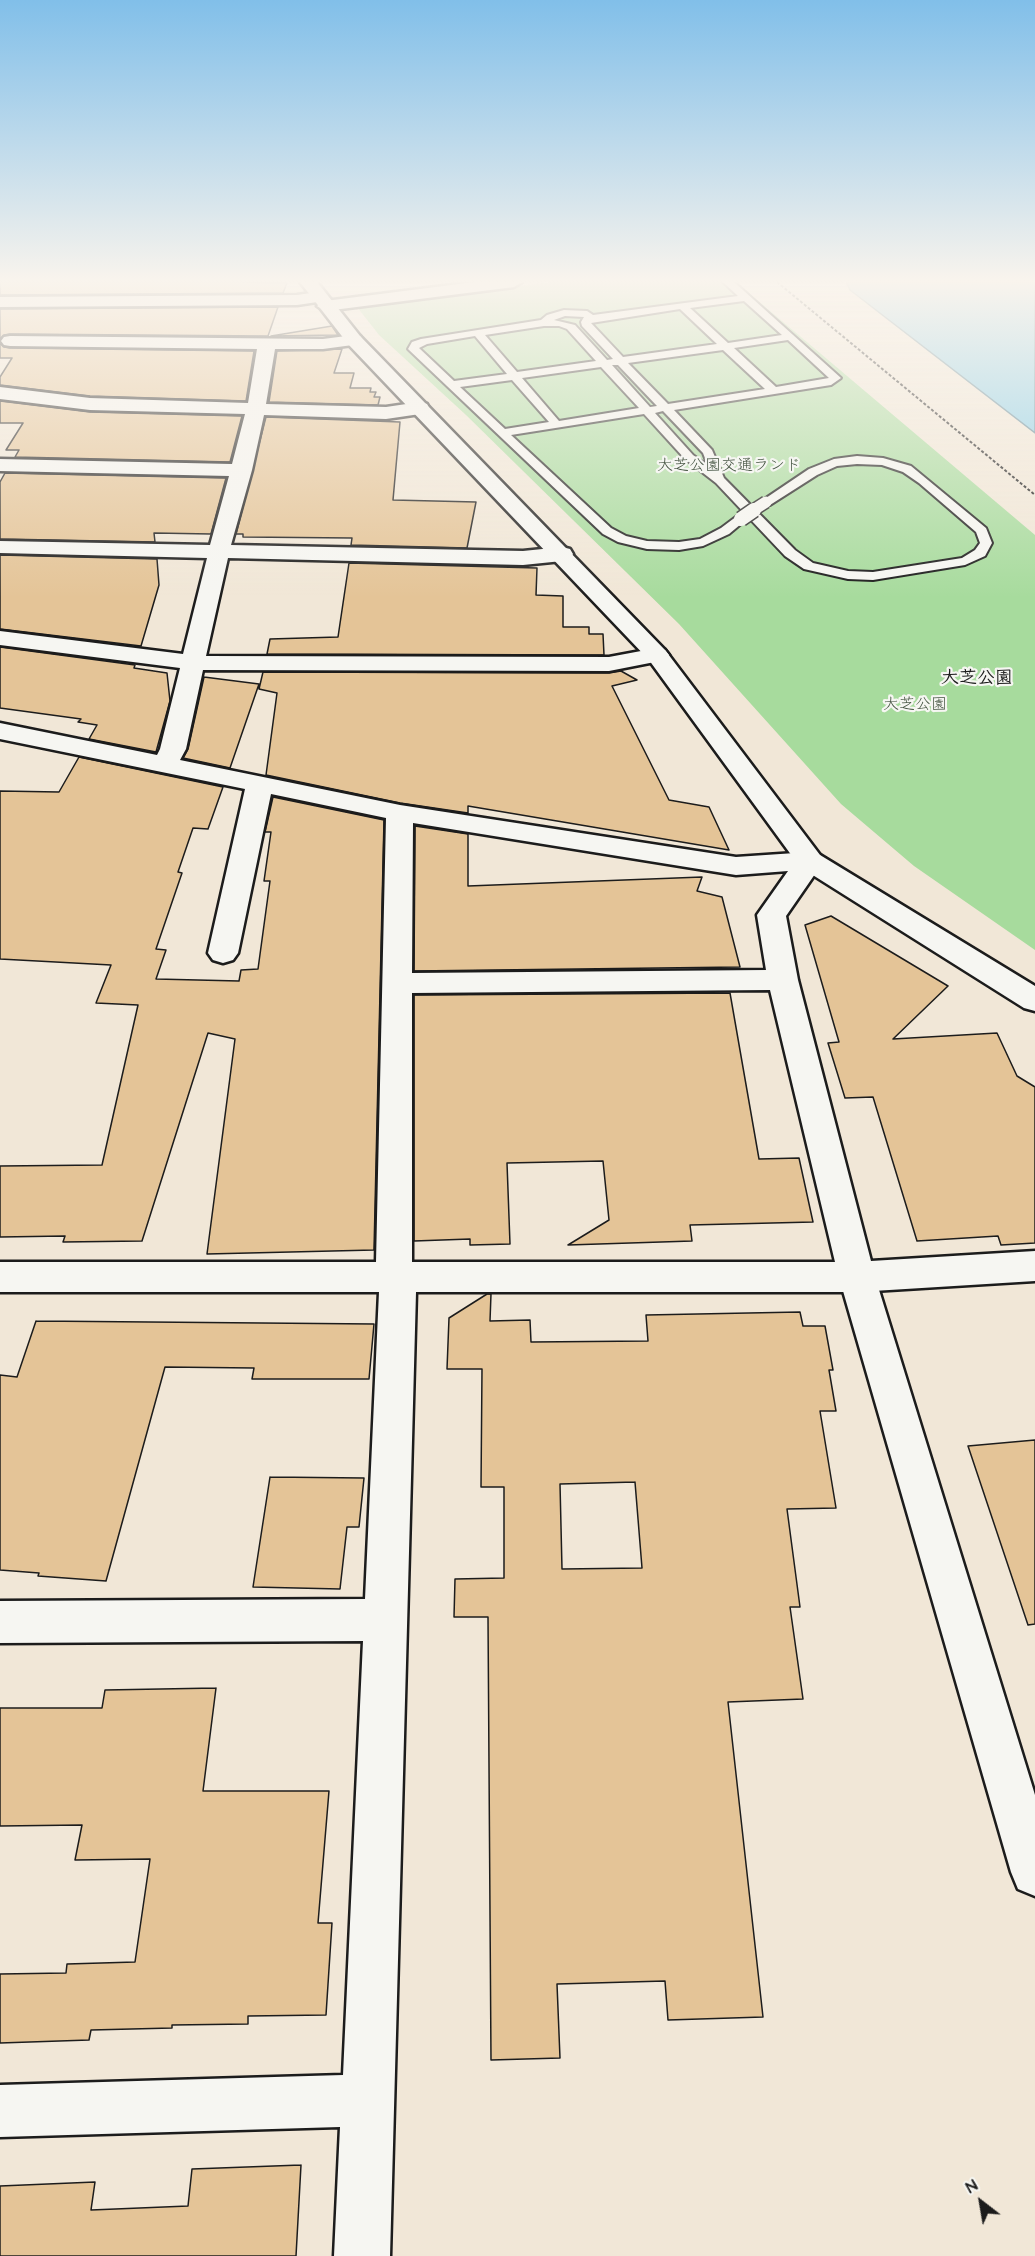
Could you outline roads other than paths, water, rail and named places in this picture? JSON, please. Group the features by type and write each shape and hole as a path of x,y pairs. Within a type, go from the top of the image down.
{"street":[{"path":"165,763 173,749 219,551 242,470 260,387"},
{"path":"400,387 562,554 657,656 810,861 1035,1000"},
{"path":"0,393 90,404 387,413 420,408"},
{"path":"0,465 242,470"},
{"path":"0,547 523,558 562,554"},
{"path":"0,638 194,663 609,664 657,656"},
{"path":"1,733 165,763 400,813 736,866 810,861"},
{"path":"223,953 260,783"},
{"path":"362,2256 398,1278 392,1256 400,813"},
{"path":"810,861 771,915 783,980 857,1277 1035,1872"},
{"path":"398,984 783,980"},
{"path":"0,1277 857,1277 1035,1266"},
{"path":"0,1622 387,1620"},
{"path":"0,2111 368,2100"}],"lane":[{"path":"453,387 607,531 622,540 646,545 703,542 725,531 741,519 766,502 813,471 834,463 857,460 883,462 907,469 982,531 986,543 980,553 965,561 873,576 822,571 809,566 790,553 720,480 689,457 626,387"},
{"path":"525,387 556,424"},
{"path":"645,387 708,453 720,480"},
{"path":"770,387 774,391"},
{"path":"502,433 798,387"}],"water":[{"path":"976,387 1035,387 1035,433"}],"district":[{"name":"大芝公園","path":"977,679"}],"park label":[{"name":"大芝公園交通ランド","path":"729,467"}]}
